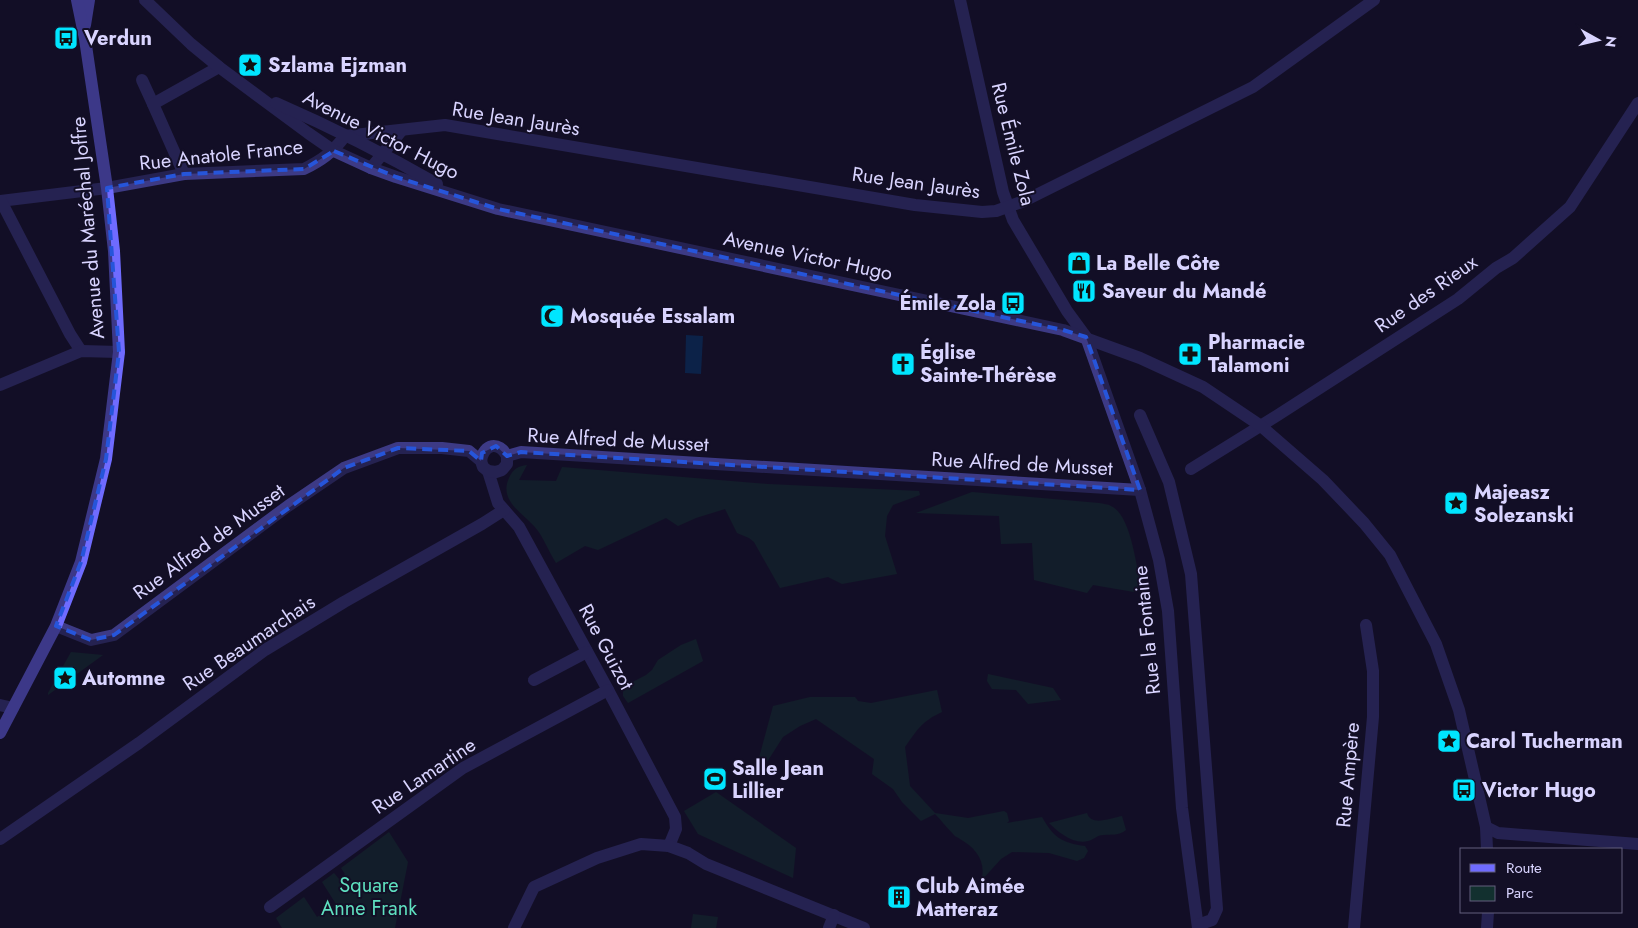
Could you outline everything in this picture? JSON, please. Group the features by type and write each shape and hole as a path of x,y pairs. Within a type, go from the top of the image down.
{"main road":[{"name":"Avenue du Maréchal Joffre","path":"0,733 56,626 81,562 106,459 119,352 114,251 107,188 77,0"},
{"path":"83,32 89,0"}],"street":[{"name":"Avenue Victor Hugo","path":"145,0 191,44 256,95 334,151 371,168 498,209 1063,330 1140,358 1203,387 1262,426 1323,480 1364,523 1390,555 1439,652 1460,710 1486,827 1487,848"},
{"name":"Rue Émile Zola","path":"960,0 1008,208 1013,220 1067,311 1086,337"},
{"name":"Rue Jean Jaurès","path":"345,136 445,125 915,205 982,212 996,211 1024,201 1253,88 1374,0"},
{"path":"153,104 219,67"},
{"path":"142,80 184,174"},
{"name":"Avenue Victor Hugo","path":"256,95 316,120 461,197"},
{"name":"Rue des Rieux","path":"1191,469 1262,426 1458,299 1496,268 1514,258 1570,207 1638,103"},
{"path":"371,168 402,130"},
{"name":"Rue Anatole France","path":"0,201 107,188 184,174 304,169 334,151 345,136"},
{"path":"0,201 70,334 81,351"},
{"name":"Rue la Fontaine","path":"1086,337 1140,490 1159,560 1168,611 1182,808 1198,927"},
{"path":"0,385 81,351 119,352"},
{"path":"1140,415 1169,482 1191,574 1217,909 1212,920 1198,927"},
{"path":"485,466 482,453 488,447 496,446 503,449 507,456"},
{"name":"Rue Alfred de Musset","path":"56,626 91,640 114,635 288,506 344,468 398,448 442,448 468,451 485,466 496,472 502,470 507,464 507,456 521,452 1140,490"},
{"name":"Rue Guizot","path":"485,466 498,503 519,527 675,817 676,829 669,846"},
{"name":"Rue Beaumarchais","path":"0,839 139,743 265,650 504,510"},
{"name":"Rue Ampère","path":"1354,928 1373,717 1373,671 1366,625"},
{"path":"534,680 587,652"},
{"name":"Rue Lamartine","path":"270,907 463,768 608,690"},
{"path":"0,705 13,708"},
{"path":"1486,827 1498,833 1638,844"},
{"path":"514,928 534,887 597,858 641,844 669,846 688,853 706,864 864,928"},
{"path":"1487,928 1488,913"},
{"path":"829,928 834,916"}],"highlighted area":[{"path":"334,151 396,177 498,209 1063,330 1086,337 1140,490 521,452 507,456 496,446 482,453 481,461 469,451 398,448 344,468 114,635 91,640 56,626 81,562 106,459 119,352 107,188 184,174 304,169"}],"green space":[{"path":"527,465 519,480 556,481 562,467 768,484 919,491 920,495 893,505 887,516 885,536 897,574 842,584 828,577 780,588 754,542 737,533 725,509 678,526 666,518 598,550 585,546 556,563 537,529 513,505 507,493 507,486 512,472 518,467"},
{"path":"972,492 1099,503 1111,506 1118,511 1128,530 1141,586 1134,592 1093,585 1087,593 1034,580 1032,543 1001,544 999,516 916,513"},
{"path":"696,639 703,661 628,703 623,696 623,687 646,675 652,670 658,660 681,645"},
{"path":"71,652 103,655 48,695 48,693"},
{"path":"988,674 1053,688 1061,700 1028,704 1016,690 992,689 987,681"},
{"path":"937,690 942,712 925,723 905,747 910,786 935,813 968,818 1004,811 1007,813 1009,821 1007,823 1042,817 1050,830 1059,838 1070,843 1085,846 1088,851 1084,858 1077,861 1049,853 1012,852 1001,859 981,881 981,862 979,856 971,847 955,836 935,814 921,821 902,802 893,789 872,774 874,759 816,719 800,726 783,737 767,762 756,769 773,706 810,697 855,697 858,701 871,703"},
{"path":"716,792 796,848 793,878 698,834 684,811"},
{"path":"1087,813 1089,817 1097,821 1122,816 1126,830 1118,834 1101,835 1083,842 1067,837 1049,823"},
{"name":"Square Anne Frank","path":"389,832 408,862 395,928 282,928 276,918 304,897 317,917 336,904 322,882 334,873 339,879 345,874 341,868"},
{"path":"693,914 718,917 716,928 691,928"}],"water":[{"path":"686,335 703,336 701,374 685,373"}],"place":[{"name":"Verdun","path":"66,38"},
{"name":"Szlama Ejzman","path":"250,65"},
{"name":"La Belle Côte","path":"1079,263"},
{"name":"Saveur du Mandé","path":"1084,291"},
{"name":"Émile Zola","path":"1013,303"},
{"name":"Mosquée Essalam","path":"552,316"},
{"name":"Pharmacie Talamoni","path":"1190,354"},
{"name":"Église Sainte-Thérèse","path":"903,364"},
{"name":"Majeasz Solezanski","path":"1456,503"},
{"name":"Automne","path":"65,678"},
{"name":"Carol Tucherman","path":"1449,741"},
{"name":"Salle Jean Lillier","path":"715,779"},
{"name":"Victor Hugo","path":"1464,790"},
{"name":"Club Aimée Matteraz","path":"899,897"}]}
